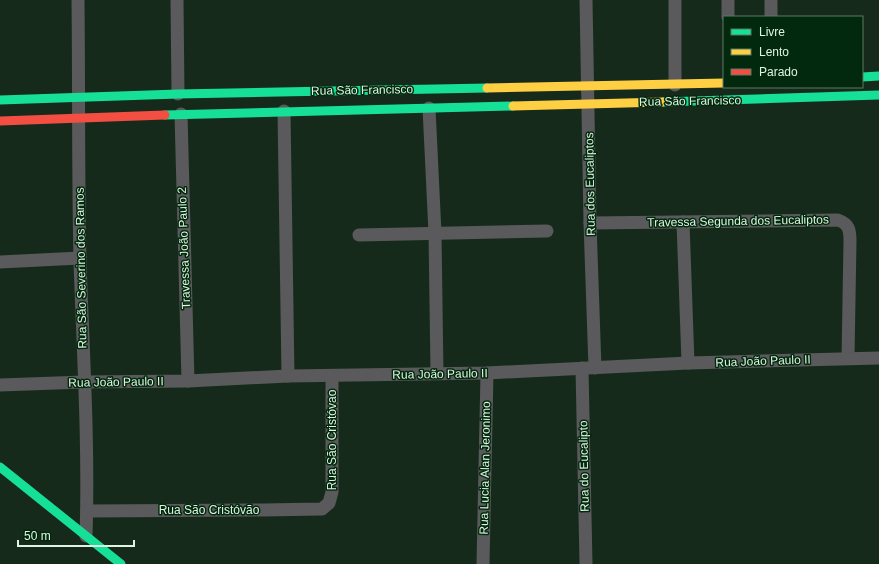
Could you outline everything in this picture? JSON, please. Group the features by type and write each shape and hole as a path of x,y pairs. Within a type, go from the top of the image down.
{"street":[{"name":"Rua São Severino dos Ramos","path":"78,0 80,258 87,511 86,536"},
{"path":"177,0 178,94"},
{"name":"Rua dos Eucaliptos","path":"586,0 590,223 589,368"},
{"path":"675,0 675,85"},
{"path":"728,0 728,16"},
{"path":"771,0 771,16"},
{"path":"863,77 879,76"},
{"name":"Rua São Francisco","path":"0,100 178,94 723,83"},
{"name":"Rua São Francisco","path":"0,121 181,114 588,103 682,102 879,95"},
{"path":"429,108 435,233 437,373"},
{"path":"284,112 288,376"},
{"name":"Travessa João Paulo 2","path":"181,114 188,381"},
{"name":"Travessa Segunda dos Eucaliptos","path":"590,223 838,220 843,222 850,231 848,358"},
{"path":"684,222 688,363"},
{"path":"359,235 547,231"},
{"path":"0,262 80,258"},
{"name":"Rua João Paulo II","path":"0,385 84,382 188,381 288,376 487,373 688,363 879,358"},
{"name":"Rua do Eucalipto","path":"586,564 589,368"},
{"name":"Rua Lucia Alan Jeronimo","path":"483,564 487,373"},
{"name":"Rua São Cristóvao","path":"329,503 332,492 332,376"},
{"path":"0,467 121,564"},
{"name":"Rua São Cristóvão","path":"87,511 322,509 329,503"}],"traffic: fast":[{"path":"863,77 879,76"},
{"path":"0,100 178,94 487,88"},
{"path":"663,102 879,95"},
{"path":"165,115 513,106"},
{"path":"0,467 121,564"}],"traffic: slow":[{"path":"487,88 723,83"},
{"path":"513,106 663,102"}],"traffic: jam":[{"path":"0,121 165,115"}]}
